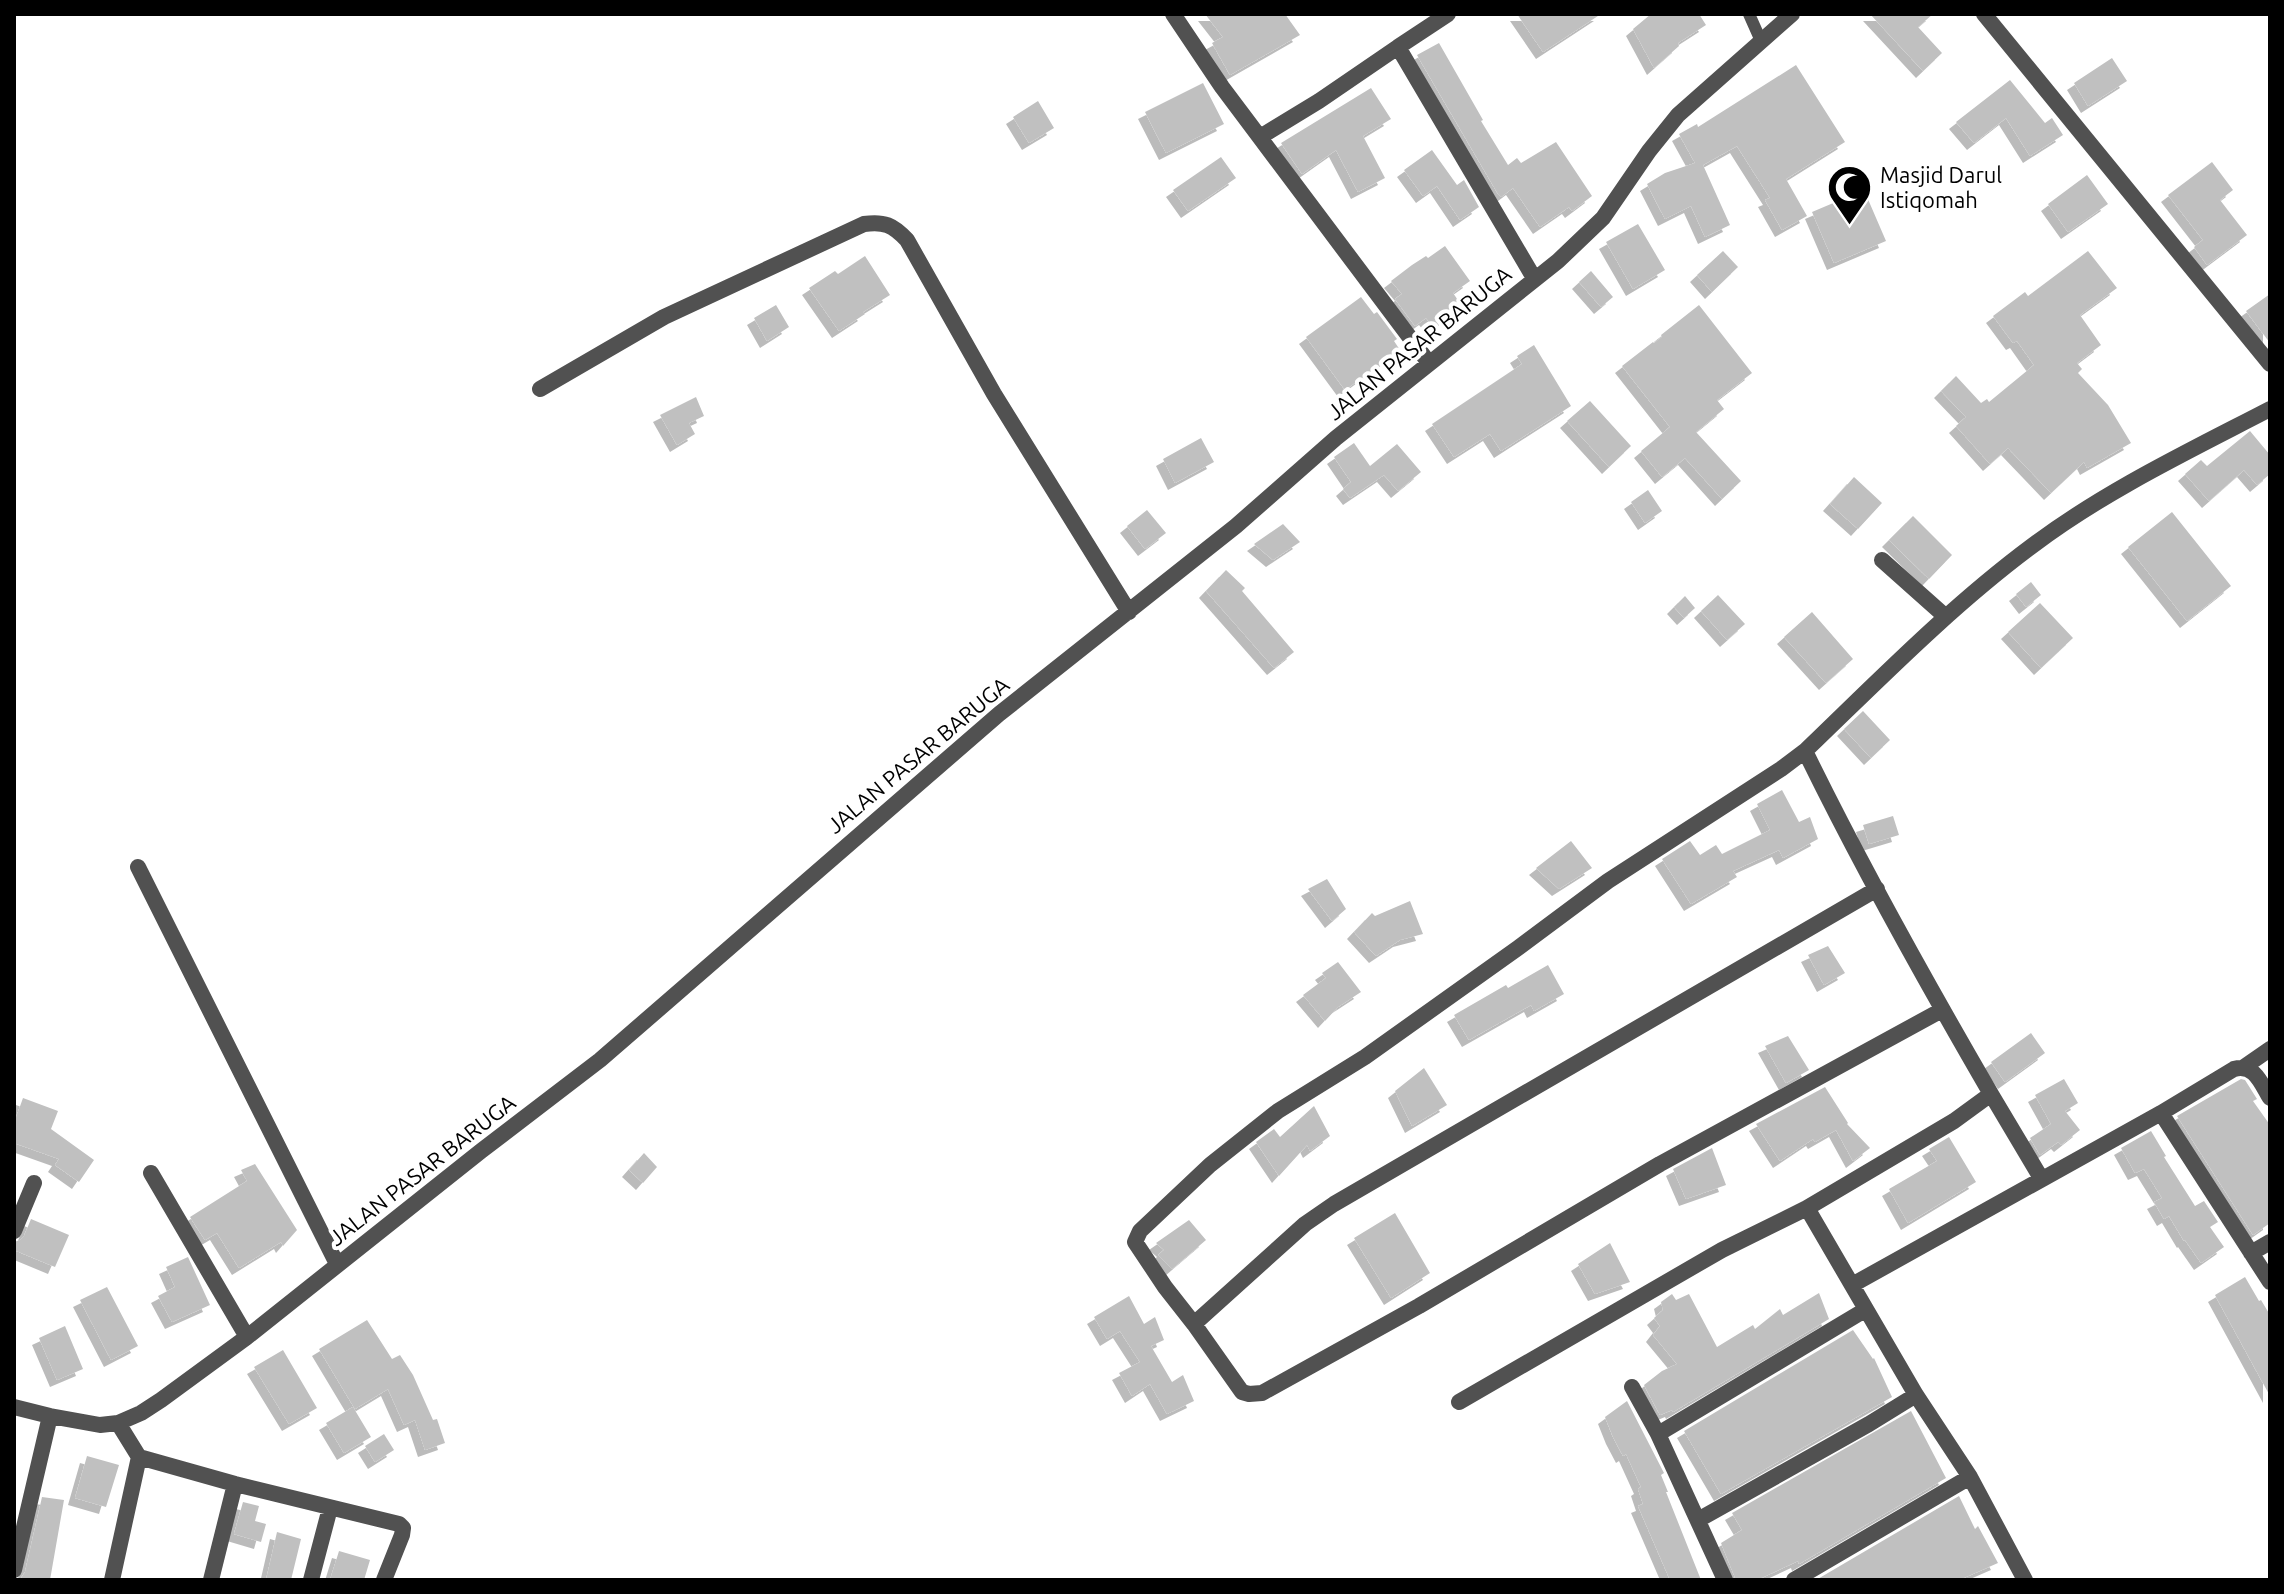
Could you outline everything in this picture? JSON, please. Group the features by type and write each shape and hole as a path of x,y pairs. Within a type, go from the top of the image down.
{"street":[{"path":"1260,137 1448,14"},
{"name":"JALAN PASAR BARUGA","path":"14,1407 100,1425 118,1423 161,1400 247,1337 600,1060 999,714 1236,526 1336,438 1558,261 1603,218 1678,115 1792,14"},
{"path":"1984,14 2270,364"},
{"path":"1178,16 1260,137 1429,363"},
{"path":"1398,47 1534,278"},
{"path":"540,389 664,317 864,224 887,223 907,240 1013,426 1129,612"},
{"path":"1942,1010 1660,1164 1419,1306 1262,1393 1242,1392 1135,1242 1140,1231 1210,1165 1278,1111 1365,1057 1608,881 1805,751 1980,586 2033,544 2097,502 2194,447 2270,409"},
{"path":"1882,560 1946,617"},
{"path":"1805,751 1836,815 1942,1010 2041,1178"},
{"path":"138,867 337,1264"},
{"path":"1194,1324 1305,1224 1334,1204 1877,889"},
{"path":"1852,1285 2234,1069 2244,1067 2270,1049"},
{"path":"2244,1067 2253,1072 2270,1098"},
{"path":"1459,1402 1722,1250 1807,1208 1954,1121 1991,1094"},
{"path":"2161,1113 2270,1282"},
{"path":"151,1173 247,1337"},
{"path":"14,1231 34,1183"},
{"path":"1807,1208 1916,1395 1970,1477 2025,1580"},
{"path":"2251,1253 2270,1242"},
{"path":"1658,1434 1865,1310"},
{"path":"1632,1387 1658,1434 1725,1580"},
{"path":"1698,1520 1916,1395"},
{"path":"14,1570 50,1416"},
{"path":"118,1423 139,1457 399,1524 403,1528 384,1580"},
{"path":"112,1580 139,1457"},
{"path":"1794,1580 1970,1477"},
{"path":"211,1580 235,1484"},
{"path":"311,1580 330,1508"}],"lane":[{"path":"1749,14 1761,41"}],"building":[{"path":"1205,14 1285,14 1300,35 1230,75 1212,43 1223,37"},
{"path":"1517,14 1601,14 1543,52"},
{"path":"1651,14 1699,14 1706,25 1678,43 1679,46 1654,68 1633,29"},
{"path":"1870,14 1933,14 1918,27 1942,53 1923,71"},
{"path":"1439,43 1508,165 1517,158 1521,163 1556,142 1592,196 1572,211 1569,207 1540,227 1513,188 1501,197 1498,194 1417,55"},
{"path":"2112,58 2127,81 2088,106 2074,83"},
{"path":"1796,65 1845,142 1786,179 1807,216 1782,230 1765,200 1770,198 1737,146 1703,165 1730,225 1705,237 1691,206 1665,219 1647,184 1665,173 1695,163 1679,134 1697,124 1698,127"},
{"path":"2010,80 2045,123 2052,118 2063,135 2030,156 2006,118 1974,143 1956,122"},
{"path":"1203,83 1224,124 1166,153 1145,112"},
{"path":"1371,88 1391,119 1363,136 1385,178 1358,192 1336,150 1302,174 1281,143"},
{"path":"1038,101 1054,128 1029,143 1013,117"},
{"path":"1432,150 1457,185 1464,180 1479,207 1460,220 1437,186 1423,196 1404,170"},
{"path":"1221,157 1236,178 1188,211 1173,190"},
{"path":"2212,162 2233,190 2220,200 2247,235 2207,265 2194,247 2203,240 2168,195"},
{"path":"2087,175 2108,204 2068,232 2048,204"},
{"name":"Masjid Darul Istiqomah","path":"1864,190 1886,241 1834,263 1812,212"},
{"path":"1638,224 1665,270 1633,289 1606,242"},
{"path":"1445,246 1470,281 1453,293 1460,303 1447,312 1450,315 1434,328 1426,318 1415,326 1395,299 1402,294 1391,281"},
{"path":"1723,251 1738,267 1712,292 1697,275"},
{"path":"2088,251 2117,288 2080,315 2101,345 2077,363 2082,369 2078,373 2108,405 2131,443 2087,468 2084,462 2051,493 2008,448 1990,464 1956,426 1966,417 1941,391 1956,376 1981,403 1987,399 1989,402 2034,365 1993,316 2025,292 2028,296"},
{"path":"865,256 890,295 839,331 809,288"},
{"path":"1591,271 1613,297 1601,307 1579,282"},
{"path":"2270,294 2270,343 2246,311"},
{"path":"1361,297 1397,339 1394,341 1400,350 1345,390 1306,337"},
{"path":"776,305 789,327 767,341 754,318"},
{"path":"1699,305 1752,373 1717,400 1724,409 1696,432 1741,481 1722,499 1685,458 1662,477 1641,451 1670,427 1622,366"},
{"path":"1534,345 1571,406 1501,451 1490,434 1454,457 1432,424 1522,364 1517,356"},
{"path":"696,397 704,416 689,423 695,434 677,445 660,415"},
{"path":"1590,401 1631,446 1609,467 1567,421"},
{"path":"2250,431 2270,455 2270,474 2257,485 2244,470 2209,501 2185,474 2201,460 2207,466"},
{"path":"1201,438 1214,462 1175,483 1163,459"},
{"path":"1354,443 1370,466 1397,444 1421,472 1398,491 1384,475 1350,498 1343,489 1351,482 1334,457"},
{"path":"1854,477 1882,503 1858,529 1830,504"},
{"path":"1648,490 1662,511 1645,523 1631,502"},
{"path":"1147,510 1166,533 1145,549 1127,526"},
{"path":"2172,512 2231,586 2187,621 2128,547"},
{"path":"1913,516 1952,555 1929,579 1889,540"},
{"path":"1283,524 1300,542 1273,560 1254,544"},
{"path":"1226,570 1245,588 1242,591 1294,652 1274,668 1206,591"},
{"path":"2031,582 2041,595 2026,607 2016,594"},
{"path":"1718,595 1745,624 1727,640 1701,611"},
{"path":"1685,596 1695,608 1684,618 1674,607"},
{"path":"2040,603 2073,638 2041,668 2008,632"},
{"path":"1812,612 1853,659 1826,683 1784,637"},
{"path":"1863,711 1890,740 1871,758 1844,729"},
{"path":"1782,790 1799,822 1810,817 1818,839 1783,858 1779,850 1733,871 1737,877 1691,904 1662,859 1690,841 1700,855 1716,845 1722,854 1770,830 1757,804"},
{"path":"1893,816 1899,835 1869,844 1863,825"},
{"path":"1571,841 1592,868 1559,889 1536,868"},
{"path":"1327,879 1346,909 1332,921 1308,889"},
{"path":"1410,901 1423,934 1400,940 1376,956 1354,932 1372,913 1375,916"},
{"path":"1828,946 1845,973 1824,985 1808,955"},
{"path":"1338,962 1361,992 1338,1007 1325,1021 1303,995 1326,978 1322,973"},
{"path":"1548,965 1564,994 1534,1011 1531,1005 1469,1040 1454,1015"},
{"path":"2031,1033 2045,1053 2005,1082 1991,1062"},
{"path":"1788,1036 1809,1070 1786,1083 1765,1046"},
{"path":"1424,1068 1447,1105 1412,1126 1395,1091"},
{"path":"2064,1079 2078,1103 2065,1111 2080,1130 2061,1145 2058,1142 2040,1155 2030,1138 2051,1124 2035,1095"},
{"path":"2241,1079 2245,1080 2257,1099 2253,1101 2270,1125 2270,1223 2253,1235 2177,1116"},
{"path":"1825,1087 1847,1124 1870,1148 1853,1161 1836,1130 1815,1142 1813,1139 1780,1161 1756,1124"},
{"path":"23,1098 58,1111 51,1129 94,1160 79,1182 55,1165 59,1159 14,1143 14,1123"},
{"path":"1314,1106 1330,1136 1310,1151 1307,1145 1279,1176 1256,1142 1274,1129 1280,1137"},
{"path":"2151,1131 2195,1206 2204,1201 2218,1222 2210,1227 2224,1247 2201,1263 2169,1216 2164,1219 2154,1202 2162,1198 2144,1169 2135,1173 2121,1148"},
{"path":"1949,1137 1976,1182 1908,1223 1889,1189 1937,1161 1929,1149"},
{"path":"1712,1148 1726,1185 1686,1199 1673,1169"},
{"path":"644,1153 657,1167 643,1183 629,1170"},
{"path":"255,1164 297,1230 283,1246 281,1242 239,1268 217,1233 205,1240 190,1217 247,1181 241,1170"},
{"path":"1395,1213 1430,1273 1391,1298 1354,1238"},
{"path":"31,1219 69,1235 55,1267 14,1250 14,1242 24,1236"},
{"path":"1189,1220 1206,1240 1172,1269 1158,1255 1164,1250 1156,1243"},
{"path":"1610,1243 1630,1282 1595,1294 1578,1264"},
{"path":"188,1257 210,1305 172,1322 158,1296 175,1287 166,1267"},
{"path":"2245,1277 2270,1315 2270,1396 2215,1295"},
{"path":"107,1287 138,1346 111,1360 80,1300"},
{"path":"1819,1293 1829,1319 1673,1412 1660,1415 1644,1385 1677,1364 1653,1335 1660,1326 1654,1318 1663,1310 1661,1302 1672,1294 1676,1300 1689,1294 1717,1347 1753,1325 1755,1329 1780,1309 1783,1315"},
{"path":"1129,1296 1144,1324 1155,1317 1164,1340 1151,1346 1172,1382 1183,1375 1194,1401 1167,1414 1150,1384 1132,1396 1119,1373 1140,1362 1120,1331 1107,1339 1094,1317"},
{"path":"367,1320 392,1359 400,1355 413,1375 433,1420 437,1419 445,1443 425,1450 415,1420 404,1425 388,1389 355,1409 319,1349"},
{"path":"65,1326 83,1369 57,1380 39,1338"},
{"path":"1853,1330 1874,1358 1892,1397 1721,1494 1684,1431"},
{"path":"283,1350 317,1408 289,1424 254,1367"},
{"path":"1627,1401 1664,1473 1661,1475 1666,1492 1701,1580 1670,1580 1638,1506 1643,1504 1638,1489 1641,1487 1605,1417"},
{"path":"353,1407 371,1437 344,1453 326,1423"},
{"path":"1911,1411 1946,1478 1799,1564 1798,1561 1757,1580 1736,1580 1721,1543 1742,1530 1732,1513"},
{"path":"384,1434 394,1450 375,1462 365,1446"},
{"path":"87,1456 119,1465 106,1507 75,1498"},
{"path":"1959,1496 1975,1529 1978,1526 1998,1563 1959,1580 1816,1580"},
{"path":"42,1497 64,1500 50,1580 20,1580 25,1572"},
{"path":"243,1502 259,1506 255,1521 266,1524 261,1542 234,1534"},
{"path":"277,1532 301,1539 291,1580 266,1580"},
{"path":"339,1551 370,1560 364,1580 330,1580"}],"place":[{"name":"Masjid Darul Istiqomah","path":"1849,227"}]}
